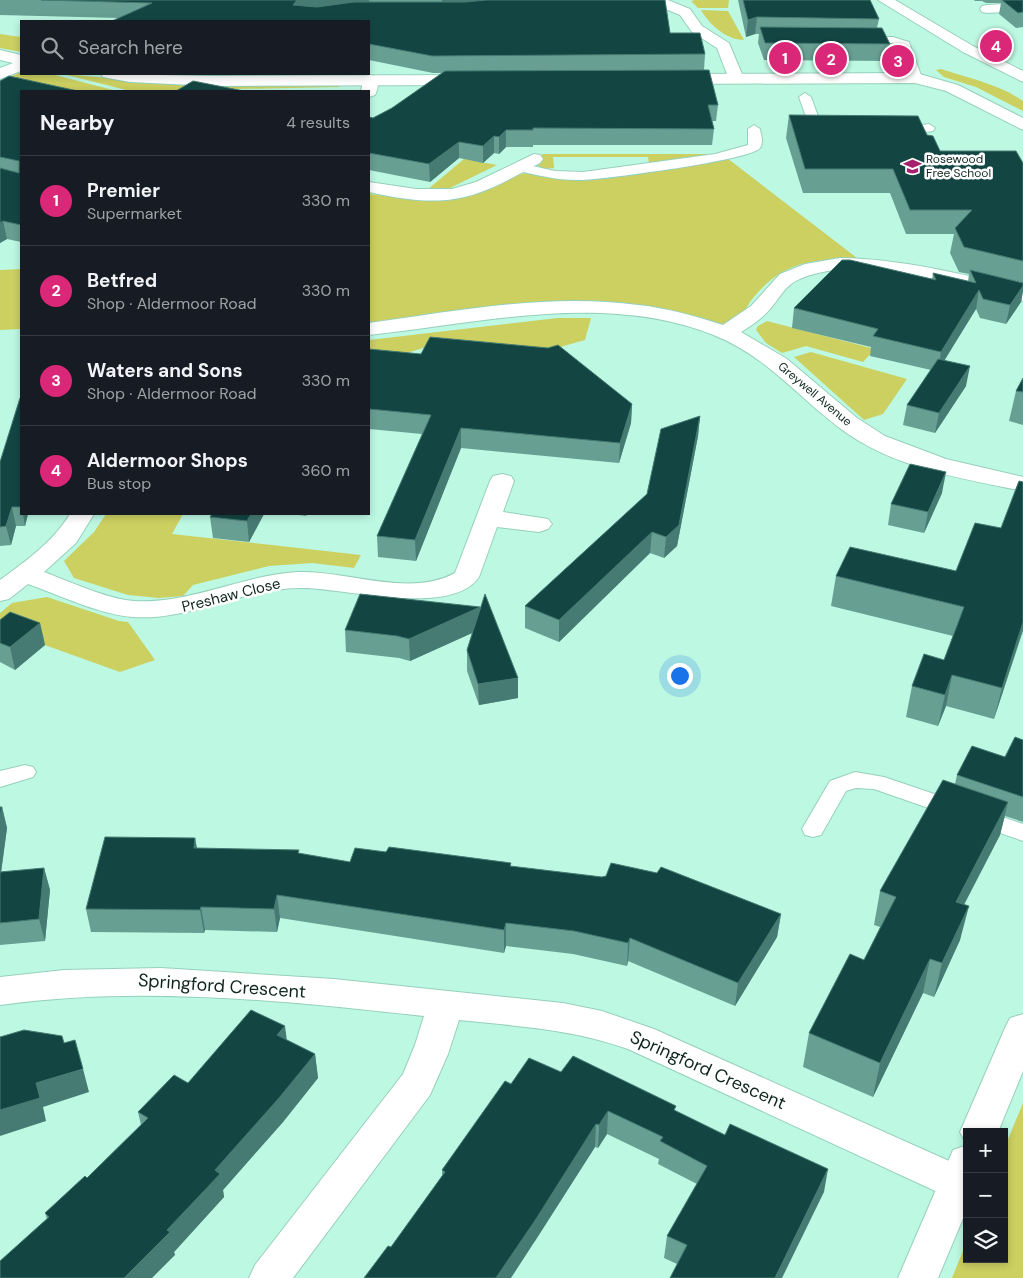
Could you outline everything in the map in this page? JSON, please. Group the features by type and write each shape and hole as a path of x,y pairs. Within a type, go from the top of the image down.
{"street":[{"path":"643,0 676,2 697,29 724,46 736,79"},
{"path":"884,0 968,50 1023,76"},
{"path":"987,9 1023,7"},
{"path":"0,55 20,60"},
{"path":"0,74 20,65"},
{"path":"116,75 130,77 215,77 370,86 490,80"},
{"path":"659,79 916,78 952,88 1023,125"},
{"path":"370,187 409,194 451,195 481,185 527,163"},
{"path":"725,333 761,308 786,278 828,265 846,264 897,268 1023,296"},
{"name":"Greywell Avenue","path":"370,329 526,311 606,307 654,313 725,333 785,368 842,418 883,443 953,468 1023,484"},
{"name":"Preshaw Close","path":"24,574 115,606 146,610 174,609 254,586 298,580 428,591 459,583 466,577 502,481"},
{"path":"0,593 66,537 81,515"},
{"path":"489,518 539,524"},
{"name":"Springford Crescent","path":"0,991 74,982 124,980 284,989 563,1017 602,1025 641,1039 962,1172"},
{"path":"269,1278 417,1084 432,1054 440,1028 444,1004"},
{"path":"981,1128 1023,1028"},
{"path":"918,1278 962,1172"}],"lane":[{"path":"853,40 894,40 905,44 916,78"},
{"path":"805,97 818,134 836,134"},
{"path":"883,134 929,128"},
{"path":"527,163 555,175 583,176 715,158 746,151 754,147 756,141 754,130"},
{"path":"0,778 25,772"},
{"path":"813,829 838,786 855,780 876,782 1023,833"}],"shaded area":[{"path":"729,0 728,8 698,8 691,1"},
{"path":"701,10 728,11 744,40 731,37 719,30"},
{"path":"0,34 20,37 20,52 0,48"},
{"path":"941,69 983,82 1014,95 1023,101 1023,111 976,87 944,77 936,70"},
{"path":"20,72 20,75 55,75 113,90 56,90 5,79"},
{"path":"67,75 130,80 340,84 339,87 126,90"},
{"path":"543,154 715,154 649,164 648,157 553,157 554,168 543,169 538,166 537,158"},
{"path":"727,158 857,258 812,262 787,270 764,286 739,317 727,326 566,303 370,325 370,194 414,199 459,197 489,189 511,176 527,173 558,179 595,178"},
{"path":"464,159 497,165 450,188 427,190"},
{"path":"20,269 20,329 0,330 0,270"},
{"path":"558,318 591,318 585,340 539,353 439,343 394,357 370,355 370,340"},
{"path":"767,321 875,349 863,362 806,346 782,353 766,343 756,330 758,326"},
{"path":"811,352 907,379 883,414 864,420 794,357"},
{"path":"105,515 182,515 172,534 361,555 354,568 312,563 269,566 193,585 183,596 159,598 128,595 74,578 64,561 94,532"},
{"path":"47,597 119,621 128,622 155,660 120,672 0,629 0,613 12,603"},
{"path":"1023,1103 1023,1278 952,1278 963,1251 963,1263 1008,1263 1008,1139"}],"building":[{"path":"41,0 297,0 293,5 317,7 354,2 665,0 670,33 700,33 705,54 432,56 370,44 370,20 114,20 152,3"},
{"path":"743,0 870,0 879,19 757,17 748,20"},
{"path":"1002,0 1023,0 1023,12 1018,13"},
{"path":"760,27 882,28 890,44 765,43"},
{"path":"709,70 718,105 708,105 714,129 533,128 533,130 506,130 499,137 494,136 483,146 459,142 429,164 370,153 370,117 373,118 392,108 445,71"},
{"path":"9,76 73,90 20,90 20,225 3,221 0,223 0,168 19,173 19,161 0,157 0,81"},
{"path":"193,81 239,90 178,90"},
{"path":"789,115 918,116 927,135 933,136 940,151 1016,151 1023,163 1023,261 964,247 955,228 972,210 910,210 893,169 805,169"},
{"path":"842,260 850,260 936,280 933,273 976,283 970,270 1023,283 1023,286 1010,305 983,299 979,290 941,352 873,336 878,329 794,308"},
{"path":"430,337 548,348 558,345 632,404 620,443 461,428 415,540 377,536 431,415 370,409 370,349 421,354"},
{"path":"938,359 970,366 939,413 907,405"},
{"path":"1023,378 1023,392 1016,391"},
{"path":"20,398 20,507 12,507 6,526 0,527 0,462"},
{"path":"700,416 679,525 666,537 652,532 559,620 525,606 647,494 661,429"},
{"path":"910,464 946,472 928,512 891,504"},
{"path":"1019,481 1023,482 1023,622 1002,688 952,675 945,695 912,686 924,654 944,660 964,607 836,576 850,547 956,571 975,523 1001,528"},
{"path":"211,515 250,515 247,521 210,517"},
{"path":"360,594 480,607 409,639 345,630"},
{"path":"485,594 518,678 478,684 467,650"},
{"path":"10,612 40,623 10,647 0,643 0,620"},
{"path":"1015,737 1023,740 1023,797 957,775 972,746 1005,757"},
{"path":"943,780 1008,802 956,902 969,906 942,963 930,959 880,1063 809,1033 850,954 864,960 896,897 880,891"},
{"path":"105,837 195,838 194,848 299,850 298,853 350,862 355,848 386,852 389,847 511,863 510,866 602,877 606,876 611,863 657,873 661,867 781,914 738,983 630,938 628,943 574,931 506,923 504,930 277,895 274,909 201,907 200,910 86,909"},
{"path":"44,868 39,919 0,923 0,872"},
{"path":"251,1010 285,1026 277,1035 315,1054 215,1170 220,1174 167,1230 170,1232 124,1278 0,1278 0,1261 49,1217 45,1213 85,1176 87,1178 148,1118 138,1112 174,1075 188,1083"},
{"path":"24,1030 62,1036 64,1043 75,1040 83,1069 36,1083 40,1098 0,1110 0,1037"},
{"path":"573,1056 676,1106 674,1110 725,1135 730,1124 828,1169 775,1278 670,1278 687,1245 667,1236 707,1166 660,1141 663,1137 608,1111 599,1125 596,1124 496,1278 364,1278 388,1246 391,1247 445,1172 442,1170 505,1081 511,1084 529,1058 561,1072"}],"place":[{"name":"Aldermoor Shops","path":"996,46"},
{"name":"Premier","path":"785,58"},
{"name":"Betfred","path":"831,59"},
{"name":"Waters and Sons","path":"898,61"},
{"name":"Rosewood Free School","path":"912,166"}]}
